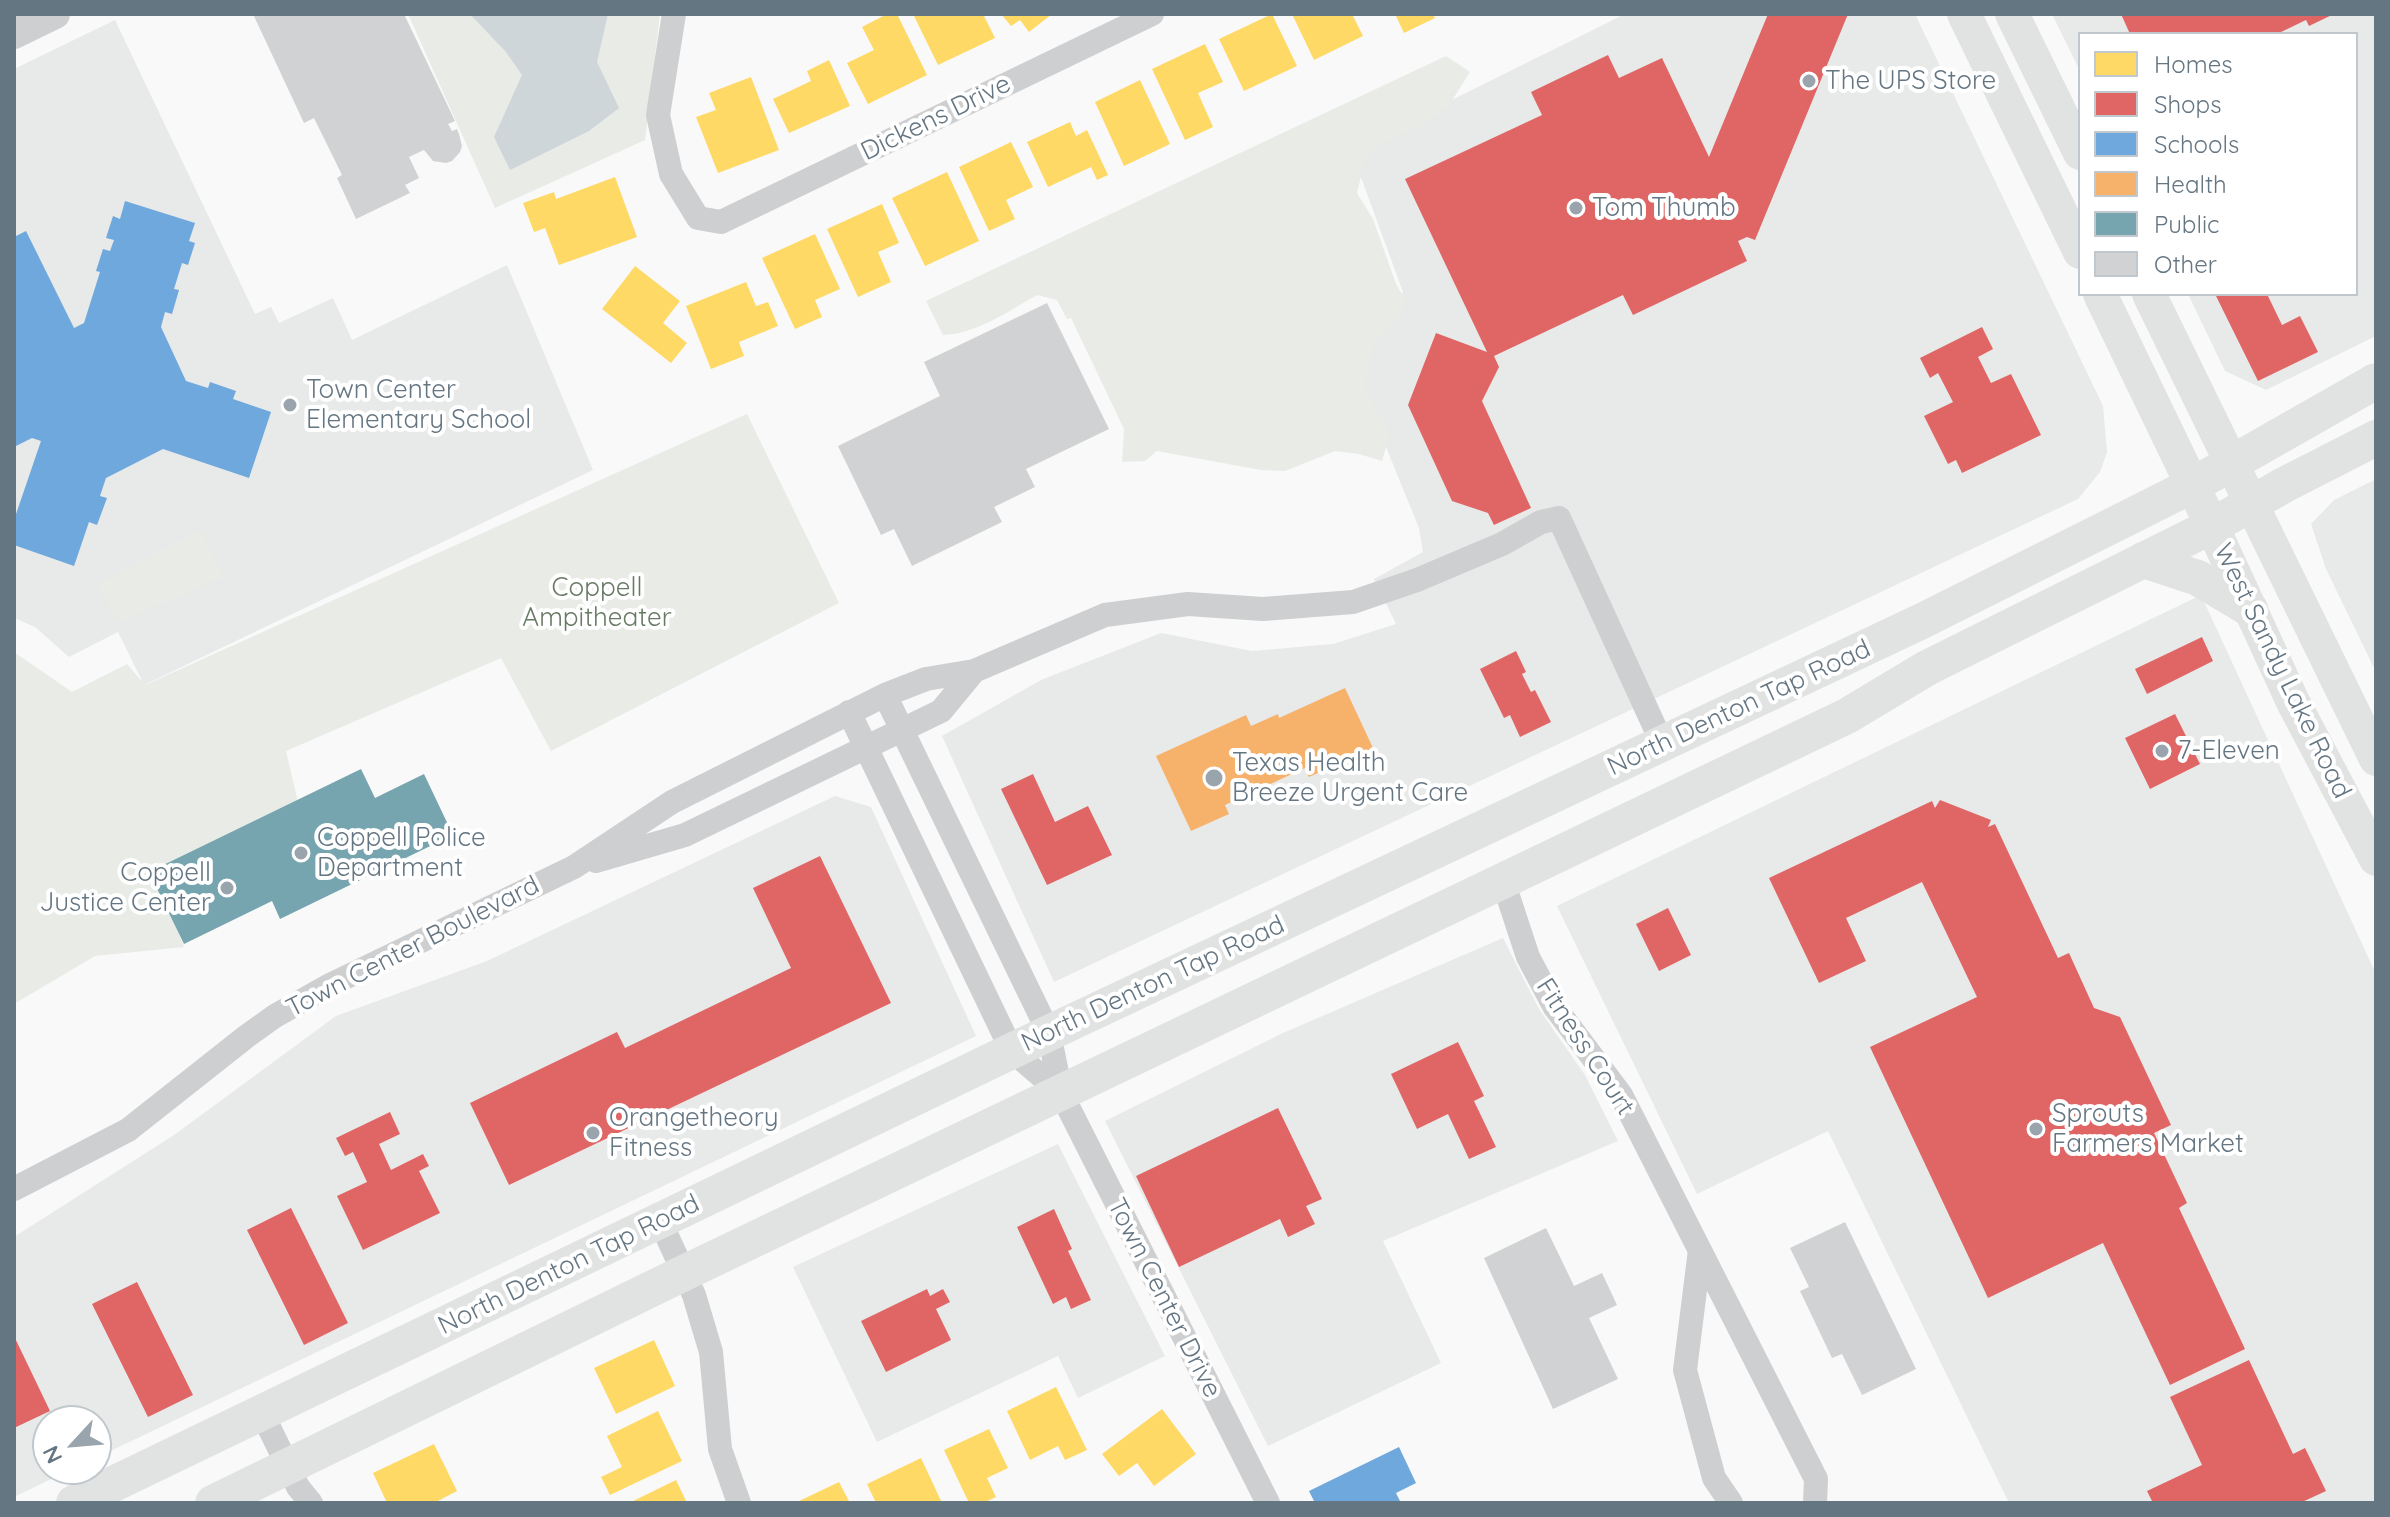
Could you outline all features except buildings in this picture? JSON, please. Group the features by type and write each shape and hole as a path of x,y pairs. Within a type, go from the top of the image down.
{"main road":[{"path":"1964,14 2078,248"},
{"path":"2012,14 2078,149"},
{"path":"2003,92 2027,108 2051,151 2078,170"},
{"name":"West Sandy Lake Road","path":"2101,296 2293,702 2376,859"},
{"name":"West Sandy Lake Road","path":"2150,296 2376,759"},
{"name":"North Denton Tap Road","path":"74,1503 1049,1033 1840,660 2193,485 2376,381"},
{"name":"North Denton Tap Road","path":"213,1503 684,1273 1847,716 1927,668 2212,526 2376,438"},
{"path":"2143,560 2198,578 2250,609"},
{"path":"1685,794 1691,766 1699,754 1794,702 1840,660"},
{"path":"1515,876 1567,834 1657,787 1667,765 1663,745"}],"street":[{"path":"14,34 55,14"},
{"name":"Dickens Drive","path":"674,14 658,115 671,174 698,218 721,222 1152,14"},
{"name":"Town Center Boulevard","path":"14,1189 128,1130 247,1036 289,1008 330,985 574,867 672,802 885,695 926,679 974,671 1105,615 1188,604 1263,609 1353,602 1417,580 1502,544 1541,522 1559,518 1663,745"},
{"name":"Town Center Boulevard","path":"574,867 685,835 941,711 974,671"},
{"name":"Town Center Drive","path":"885,695 1049,1033 1061,1093 1268,1503"},
{"name":"Town Center Drive","path":"849,712 1012,1051 1061,1093"},
{"name":"Fitness Court","path":"1515,876 1528,957 1554,1006 1621,1095 1816,1479 1815,1503"},
{"path":"660,1221 694,1295 711,1352 720,1449 739,1503"},
{"path":"1700,1250 1685,1370 1714,1478 1731,1503"},
{"path":"262,1413 298,1487 311,1503"}],"shaded area":[{"path":"470,14 608,14 597,62 619,108 589,131 510,170 494,137 522,75 506,52"},
{"path":"1625,14 1915,14 2103,406 2107,452 2100,472 2078,499 1054,982 942,736 1041,680 1161,633 1252,651 1333,644 1396,624 1374,579 1423,552 1419,528 1379,430 1359,395 1372,339 1403,292 1351,150"},
{"path":"2052,14 2376,14 2376,336 2266,390 2225,371 2189,296 2358,296 2358,32 2078,32 2078,67"},
{"name":"Town Center Elementary School","path":"115,20 255,314 271,307 279,323 333,298 352,340 507,265 593,470 144,685 118,632 69,657 35,627 14,618 14,69"},
{"path":"2376,479 2376,672 2326,569 2311,524 2334,500"},
{"path":"2201,595 2376,974 2376,1503 2009,1503 1828,1131 1697,1194 1557,906"},
{"path":"835,796 871,807 976,1036 112,1450 112,1405 32,1405 32,1485 39,1485 14,1497 14,1237 174,1135 336,1016 487,961"},
{"path":"1503,938 1539,1009 1585,1075 1618,1141 1383,1241 1441,1363 1268,1446 1105,1121 1283,1033"},
{"path":"1058,1144 1165,1356 1078,1398 1058,1356 877,1442 793,1267"}],"green space":[{"path":"408,14 660,14 645,140 495,208"},
{"path":"1446,56 1470,72 1448,107 1421,126 1378,147 1365,160 1357,193 1373,219 1396,284 1407,303 1394,325 1374,343 1364,387 1390,433 1382,461 1335,451 1285,471 1261,470 1157,451 1145,461 1122,462 1124,429 1071,318 1067,319 1057,300 1037,295 980,326 943,335 926,301"},
{"name":"Coppell Ampitheater","path":"747,414 839,603 551,751 501,658 286,751 300,811 160,885 184,947 95,956 14,1004 14,652 72,692 127,664 145,685"},
{"path":"200,530 224,577 118,623 97,584"}],"place":[{"name":"The UPS Store","path":"1809,81"},
{"name":"Tom Thumb","path":"1576,208"},
{"name":"Town Center Elementary School","path":"290,405"},
{"name":"7-Eleven","path":"2162,751"},
{"name":"Texas Health Breeze Urgent Care","path":"1214,778"},
{"name":"Coppell Police Department","path":"301,853"},
{"name":"Coppell Justice Center","path":"227,888"},
{"name":"Sprouts Farmers Market","path":"2036,1129"},
{"name":"Orangetheory Fitness","path":"593,1133"}]}
